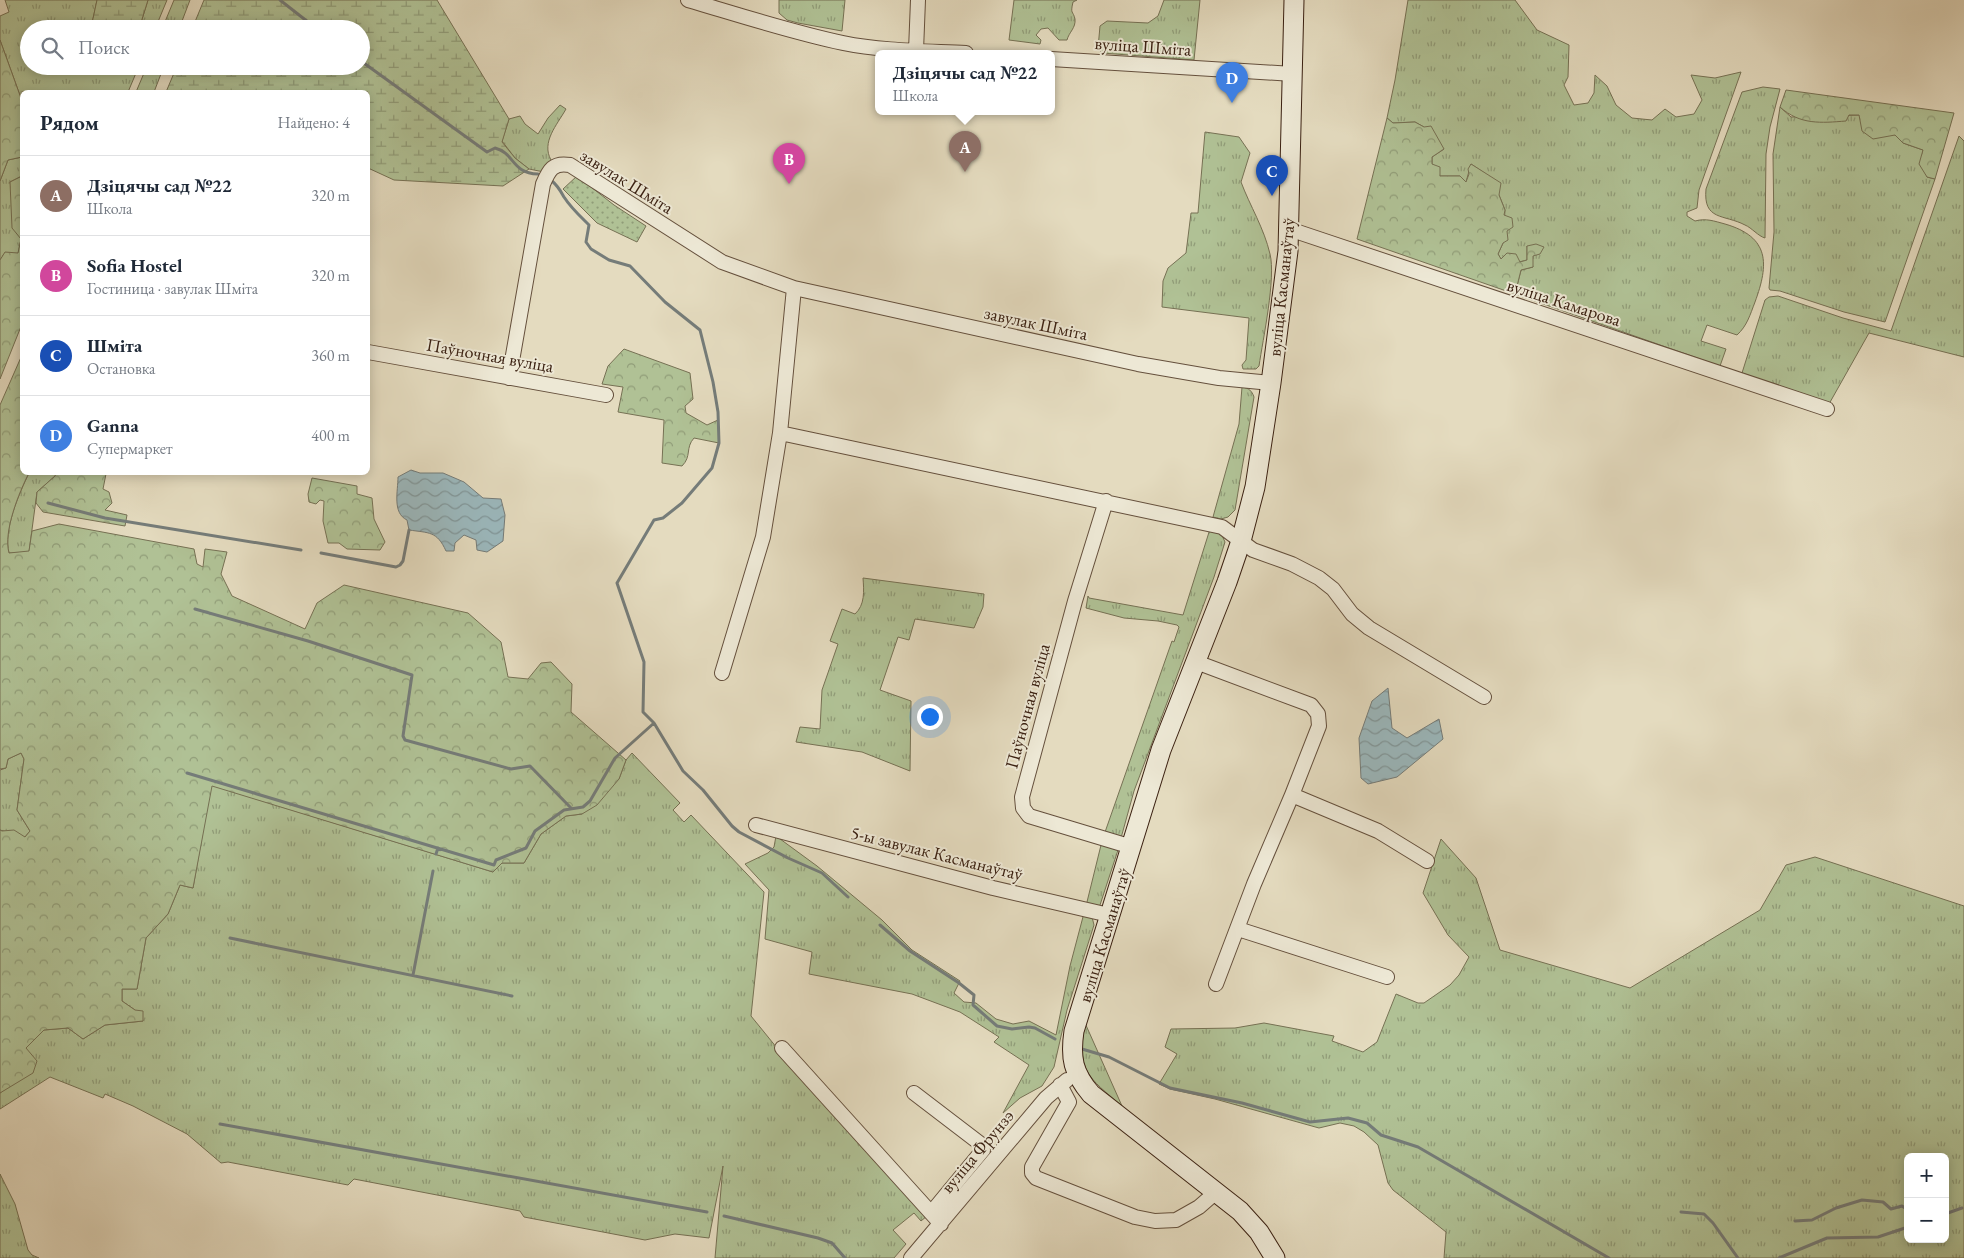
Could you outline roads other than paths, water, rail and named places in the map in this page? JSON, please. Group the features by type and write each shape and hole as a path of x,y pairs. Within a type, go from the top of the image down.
{"main road":[{"name":"вуліца Касманаўтаў","path":"1275,1258 1259,1232 1246,1218 1091,1094 1077,1075 1072,1048 1074,1031 1161,750 1241,541 1255,487 1288,252 1294,0"}],"street":[{"path":"688,0 765,23 845,43 916,50 918,0"},
{"name":"вуліца Шміта","path":"1055,58 1293,74"},
{"name":"завулак Шміта","path":"509,378 543,184 554,166 562,164 570,165 722,262 794,288 1138,364 1220,378 1271,383"},
{"name":"вуліца Камарова","path":"1288,229 1827,409"},
{"path":"722,674 764,537 780,433 794,288"},
{"name":"Паўночная вуліца","path":"370,352 606,395"},
{"path":"780,433 1222,526 1253,550 1292,564 1319,578 1333,589 1352,614 1368,628 1484,697"},
{"name":"Паўночная вуліца","path":"1106,501 1075,601 1022,797 1023,808 1029,816 1132,847"},
{"path":"1196,662 1311,705 1318,714 1319,726 1254,884 1216,984"},
{"path":"1292,795 1378,831 1427,861"},
{"name":"5-ы завулак Касманаўтаў","path":"756,825 984,886 1110,915"},
{"path":"1238,929 1387,977"},
{"path":"782,1048 941,1224"},
{"name":"вуліца Фрунзэ","path":"911,1258 1046,1098 1060,1085 1077,1075"},
{"path":"1060,1085 1069,1102 1032,1167 1032,1173 1036,1178 1135,1217 1155,1222 1176,1220 1199,1207 1215,1193"},
{"path":"914,1093 982,1145 983,1150 931,1213"}],"water":[{"path":"411,470 420,473 443,473 464,482 483,498 501,499 505,515 503,541 487,552 477,550 476,540 464,535 455,543 454,551 446,551 436,536 409,530 407,520 399,512 397,495 398,477"},
{"path":"1388,688 1392,728 1407,738 1439,719 1443,739 1397,777 1368,784 1361,778 1359,738 1372,701"}],"waterway":[{"path":"280,0 306,20"},
{"path":"370,68 487,152 495,148 506,154 518,167 529,173 538,174"},
{"path":"552,181 570,205 589,225 586,242 591,249 609,260 630,266 665,302 700,330 713,382 718,412 719,443 712,468 682,503 663,518 654,520 617,583 644,662 643,712 654,723 683,771 703,790 732,826 739,832 788,858 822,873 848,897"},
{"path":"48,503 105,518 301,550"},
{"path":"321,553 396,567 403,561 409,530"},
{"path":"195,609 308,641 412,675 403,736 405,740 511,769 530,766 571,808"},
{"path":"187,773 494,865 496,860 526,848 535,831 564,810 583,807 590,801 615,758 654,723"},
{"path":"436,854 438,848"},
{"path":"413,975 433,871"},
{"path":"880,925 910,951 974,995 973,1005 997,1026 1012,1029 1035,1028 1055,1039"},
{"path":"230,938 512,996"},
{"path":"1082,1049 1109,1057 1170,1088 1242,1103 1310,1122 1348,1118 1367,1123 1381,1135 1418,1147 1609,1258"},
{"path":"220,1124 707,1212"},
{"path":"1795,1221 1812,1220 1836,1208 1862,1200 1883,1202 1891,1209 1902,1206 1904,1207"},
{"path":"1949,1213 1962,1208"},
{"path":"1681,1212 1704,1214 1713,1223 1738,1258"},
{"path":"724,1216 818,1238 832,1243 845,1258"},
{"path":"1779,1258 1827,1238 1878,1237 1904,1228"}],"place":[{"name":"Ganna","path":"1232,103"},
{"name":"Дзіцячы сад №22","path":"965,172"},
{"name":"Sofia Hostel","path":"789,184"},
{"name":"Шміта","path":"1272,196"}]}
